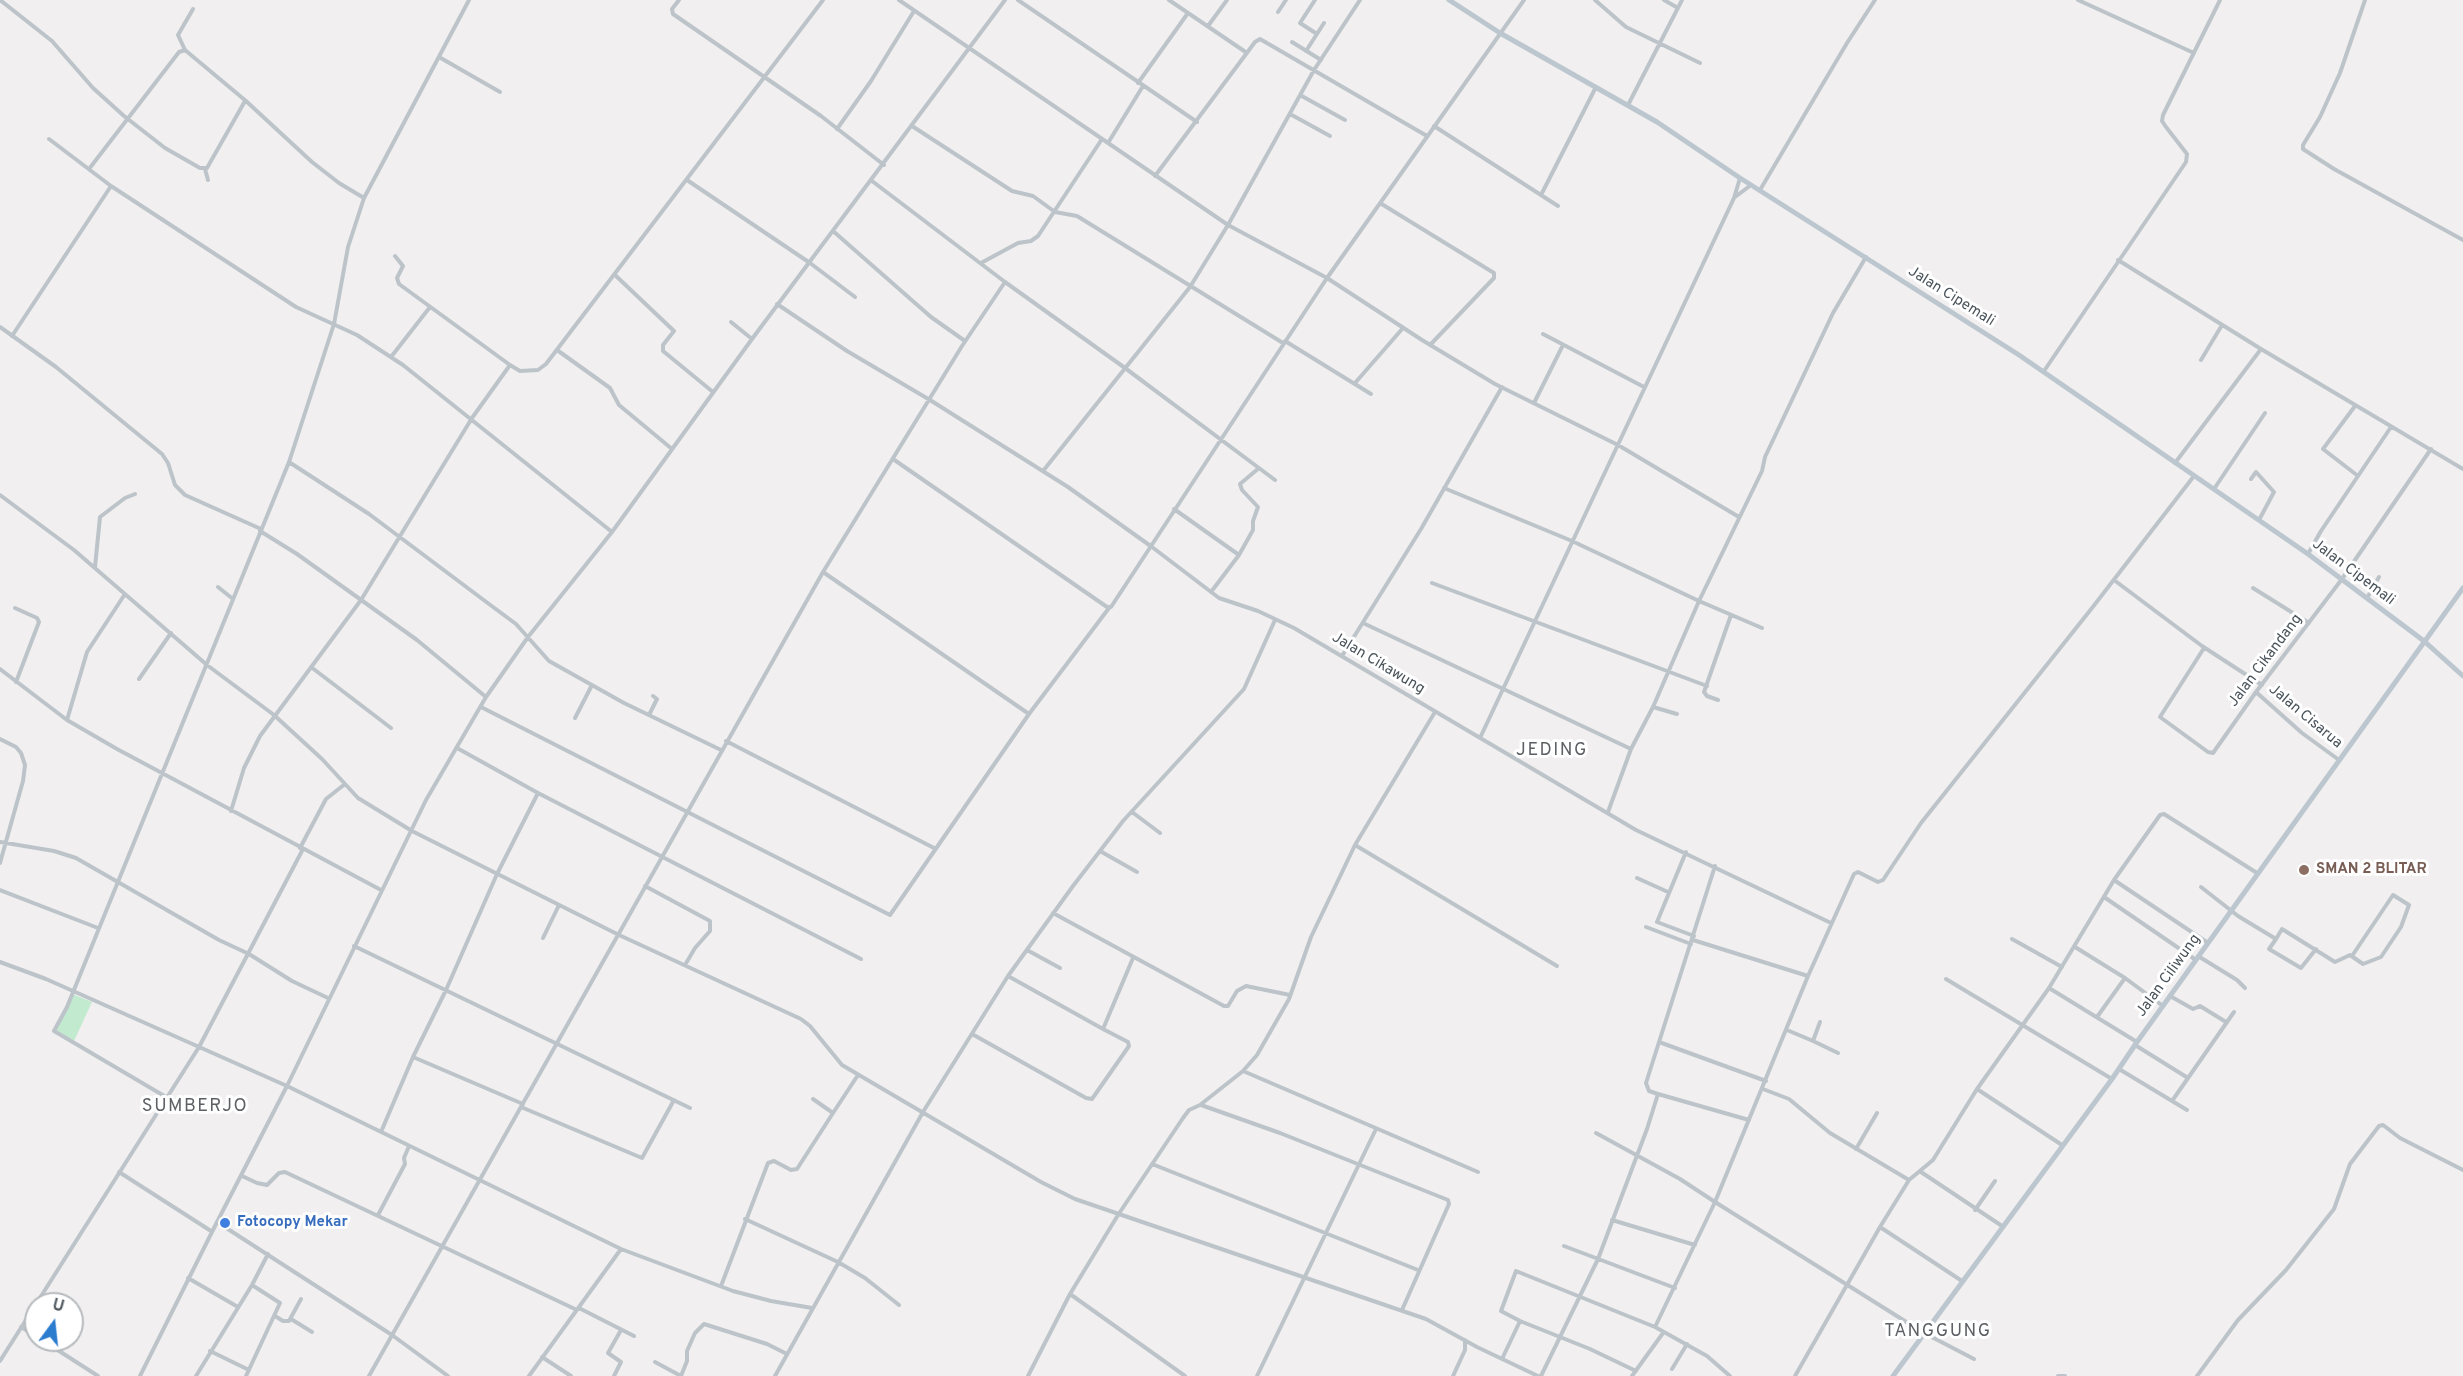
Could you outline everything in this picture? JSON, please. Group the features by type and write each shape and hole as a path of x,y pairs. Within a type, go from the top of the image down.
{"main road":[{"name":"Jalan Cipemali","path":"1449,0 1500,33 1657,122 1740,178 2044,372 2308,554 2424,641 2463,676"},
{"name":"Jalan Ciliwung","path":"1893,1376 2112,1079 2135,1043 2463,588"}],"street":[{"path":"0,0 52,41 93,88 127,118 174,153 205,169"},
{"path":"166,1097 54,1031 67,1007 289,462 334,324 348,247 364,198 469,0"},
{"path":"679,0 672,9 673,14 765,76 884,165"},
{"path":"395,256 403,266 397,276 397,282 510,365 520,371 538,370 546,364 615,275 823,0"},
{"path":"899,0 1228,225 1327,278 1430,345 1502,387 1618,445 1739,517"},
{"path":"140,1376 287,1086 426,800 486,697 528,637 612,532 777,304 884,165 1005,0"},
{"path":"1018,0 1197,122"},
{"path":"1208,26 1227,0"},
{"path":"1278,12 1286,0"},
{"path":"1315,0 1300,23 1317,34"},
{"path":"1042,471 1190,287 1228,225 1314,70 1360,0"},
{"path":"481,707 890,915 934,848 1029,714 1112,606 1327,278 1524,0"},
{"path":"1595,0 1626,27 1700,63"},
{"path":"1664,0 1678,8"},
{"path":"1628,105 1682,0"},
{"path":"1760,190 1846,43 1875,0"},
{"path":"2078,0 2194,53"},
{"path":"2044,372 2186,162 2187,154 2162,121 2166,107 2220,0"},
{"path":"2365,0 2340,73 2303,149 2334,169 2463,240"},
{"path":"1173,1 1247,53"},
{"path":"193,9 178,35 185,50 246,101 312,162 339,183 364,198"},
{"path":"837,129 871,81 914,11"},
{"path":"1138,83 1188,13"},
{"path":"1306,51 1324,23"},
{"path":"1155,176 1255,42 1261,39 1427,136"},
{"path":"1292,42 1321,60"},
{"path":"90,169 179,52 185,50"},
{"path":"439,57 500,92"},
{"path":"1108,143 1143,86"},
{"path":"1541,195 1596,87"},
{"path":"1300,95 1345,120"},
{"path":"208,180 205,169 246,101"},
{"path":"1290,114 1330,136"},
{"path":"912,126 1003,186 1012,191 1033,196 1056,212 1077,216 1190,287 1371,394"},
{"path":"1434,126 1558,206"},
{"path":"49,139 111,186 296,307 357,335 391,357 472,418 612,532"},
{"path":"981,263 1018,243 1034,239 1056,212 1102,139"},
{"path":"1480,738 1734,198 1740,178"},
{"path":"687,180 810,263 855,297"},
{"path":"872,181 1005,282 1275,480"},
{"path":"1734,198 1751,185"},
{"path":"12,336 111,186"},
{"path":"1380,203 1494,273 1494,278 1430,345"},
{"path":"833,231 931,317 966,340"},
{"path":"1608,812 1631,749 1762,471 1765,456 1833,313 1866,257"},
{"path":"2118,260 2261,350 2463,469"},
{"path":"615,275 674,331 663,345 663,351 713,392"},
{"path":"369,1376 823,572 966,340 1005,282"},
{"name":"Jalan Cikawung","path":"777,304 847,351 1042,471 1225,601 1253,609 1342,656 1636,830 1831,923"},
{"path":"391,357 430,307"},
{"path":"731,322 752,339"},
{"path":"2201,360 2222,325"},
{"path":"0,327 56,367 162,454 168,463 172,479 185,495 261,530 417,640 486,697"},
{"path":"1355,383 1403,328"},
{"path":"1543,334 1644,387"},
{"path":"1534,403 1563,345"},
{"path":"557,350 610,388 619,405 672,449"},
{"path":"2175,463 2261,350"},
{"path":"231,811 248,761 274,715 361,600 472,418 510,365"},
{"path":"1342,656 1502,387"},
{"path":"2355,406 2323,449 2358,476"},
{"path":"2214,489 2265,413"},
{"path":"2308,554 2391,427"},
{"name":"Jalan Cikandang","path":"2204,648 2160,717 2208,752 2215,752 2256,692 2342,579 2431,449"},
{"path":"893,459 1109,607"},
{"path":"289,462 327,485 400,537 516,624 549,661 649,715 721,750"},
{"path":"1211,592 1239,555 1253,530 1253,521 1259,510 1242,490 1240,484 1259,468"},
{"path":"2251,479 2256,472 2274,492 2259,520"},
{"path":"1655,1328 1715,1202 1808,976 1854,874 1858,872 1878,882 1882,880 1921,824 2194,476"},
{"path":"1444,488 1572,541 1762,628"},
{"path":"95,568 100,517 115,504 135,494"},
{"path":"0,495 95,568 207,665 274,715 368,805 412,831 619,935 801,1019 810,1026 837,1062 1041,1182 1075,1199 1426,1319 1477,1347 1540,1376 1561,1338 1598,1259 1659,1094"},
{"path":"1174,509 1239,555"},
{"path":"823,572 1029,714"},
{"path":"2367,598 2379,577"},
{"path":"2114,580 2204,648 2262,685"},
{"path":"1432,583 1707,686"},
{"path":"218,587 233,599"},
{"path":"2253,588 2309,623"},
{"path":"67,720 87,652 125,594"},
{"path":"15,608 37,618 39,622 16,682"},
{"path":"1718,700 1705,694 1731,615"},
{"path":"775,1376 923,1112 1008,976 1053,913 1132,812 1244,689 1276,620"},
{"path":"1363,623 1631,749"},
{"path":"139,679 171,633"},
{"path":"311,667 391,728"},
{"path":"0,669 67,720 160,774 381,890"},
{"path":"575,718 592,685"},
{"name":"Jalan Cisarua","path":"2256,692 2302,733 2339,760"},
{"path":"649,715 657,699 653,696"},
{"path":"1653,706 1677,714"},
{"path":"1028,1376 1070,1294 1118,1215 1183,1118 1189,1110 1200,1105 1243,1071 1257,1055 1290,995 1311,938 1355,845 1435,712"},
{"path":"0,739 21,753 25,765 23,781 0,863"},
{"path":"726,741 934,848"},
{"path":"457,748 538,793 861,959"},
{"path":"0,1361 199,1047 249,954 326,800 346,786"},
{"path":"381,1132 497,874 538,793"},
{"path":"1132,812 1160,833"},
{"path":"1795,1376 1909,1180 1933,1160 1977,1089 2062,968 2114,880 2161,814 2257,873"},
{"path":"0,842 52,851 87,863 116,882 249,954 292,981 328,998"},
{"path":"1355,845 1557,966"},
{"path":"1100,851 1137,872"},
{"path":"1686,852 1657,922 1693,940"},
{"path":"1715,866 1646,1083 1649,1091 1749,1120"},
{"path":"1637,879 1668,892"},
{"path":"2114,880 2208,943"},
{"path":"645,886 710,921 710,931 695,948 685,965"},
{"path":"2201,887 2276,939"},
{"path":"0,890 98,928"},
{"path":"2316,949 2301,968 2267,948 2283,927 2316,949 2335,962 2352,956 2363,964 2383,955 2401,927 2409,905 2393,895 2352,956"},
{"path":"2104,897 2197,958 2237,980 2245,988"},
{"path":"543,938 560,905"},
{"path":"1053,913 1224,1006 1228,1006 1237,990 1246,986 1290,995"},
{"path":"1646,927 1808,976"},
{"path":"2012,939 2062,968"},
{"path":"354,946 690,1108"},
{"path":"2074,947 2125,978 2163,1006"},
{"path":"1027,950 1060,969"},
{"path":"1103,1029 1133,958"},
{"path":"0,962 287,1086 621,1249 748,1296 812,1308"},
{"path":"972,1034 1089,1100 1095,1097 1129,1046 1128,1042 1008,976"},
{"path":"2097,1017 2125,978"},
{"path":"1946,979 2112,1079"},
{"path":"2049,988 2188,1078"},
{"path":"2170,996 2193,1009 2200,1006 2226,1022"},
{"path":"2172,1101 2234,1012"},
{"path":"1813,1041 1820,1022"},
{"path":"1787,1030 1838,1053"},
{"path":"1659,1042 1766,1081"},
{"path":"413,1057 642,1158 674,1100"},
{"path":"2119,1069 2187,1110"},
{"path":"1243,1071 1478,1172"},
{"path":"721,1286 769,1161 774,1161 791,1170 797,1169 858,1075"},
{"path":"1763,1089 1789,1099 1815,1122 1909,1180"},
{"path":"1977,1089 2062,1145"},
{"path":"813,1099 833,1113"},
{"path":"1200,1105 1359,1164 1449,1201 1402,1310"},
{"path":"1856,1149 1877,1113"},
{"path":"2197,1376 2238,1320 2286,1270 2334,1209 2348,1168 2379,1126 2384,1125 2400,1138 2463,1170"},
{"path":"1257,1376 1376,1129"},
{"path":"1596,1133 1638,1155 1924,1333 1974,1359"},
{"path":"378,1215 404,1166 409,1146"},
{"path":"1152,1164 1418,1270"},
{"path":"119,1172 212,1231"},
{"path":"242,1176 267,1185 279,1173 285,1172 634,1336"},
{"path":"1921,1172 2002,1226"},
{"path":"1976,1210 1995,1181"},
{"path":"745,1219 838,1262 865,1278 899,1305"},
{"path":"1612,1220 1695,1245"},
{"path":"217,1222 393,1335 448,1376"},
{"path":"1880,1227 1962,1281"},
{"path":"1564,1246 1675,1288"},
{"path":"529,1376 621,1249"},
{"path":"196,1376 252,1285 268,1254"},
{"path":"1636,1371 1501,1311 1516,1271 1655,1328 1707,1356 1730,1376"},
{"path":"189,1278 238,1307"},
{"path":"246,1376 279,1301 252,1285"},
{"path":"1070,1294 1185,1376"},
{"path":"291,1319 301,1299"},
{"path":"274,1316 283,1321 291,1319 312,1332"},
{"path":"1502,1359 1520,1321"},
{"path":"655,1362 681,1376 687,1361 687,1351 699,1328 704,1324 767,1344 787,1354"},
{"path":"614,1376 621,1362 608,1353 621,1330"},
{"path":"1632,1376 1663,1332"},
{"path":"1453,1376 1465,1350 1465,1339"},
{"path":"1672,1369 1687,1344"},
{"path":"1465,1350 1477,1347"},
{"path":"210,1351 249,1370"},
{"path":"61,1352 98,1376"},
{"path":"542,1357 571,1376"},
{"path":"2058,1376 2065,1376"}],"green space":[{"path":"72,994 92,1002 74,1041 56,1030"}],"place":[{"name":"SMAN 2 BLITAR","path":"2304,870"},
{"name":"Fotocopy Mekar","path":"225,1223"}],"district":[{"name":"JEDING","path":"1552,751"},
{"name":"SUMBERJO","path":"195,1107"},
{"name":"TANGGUNG","path":"1938,1332"}]}
